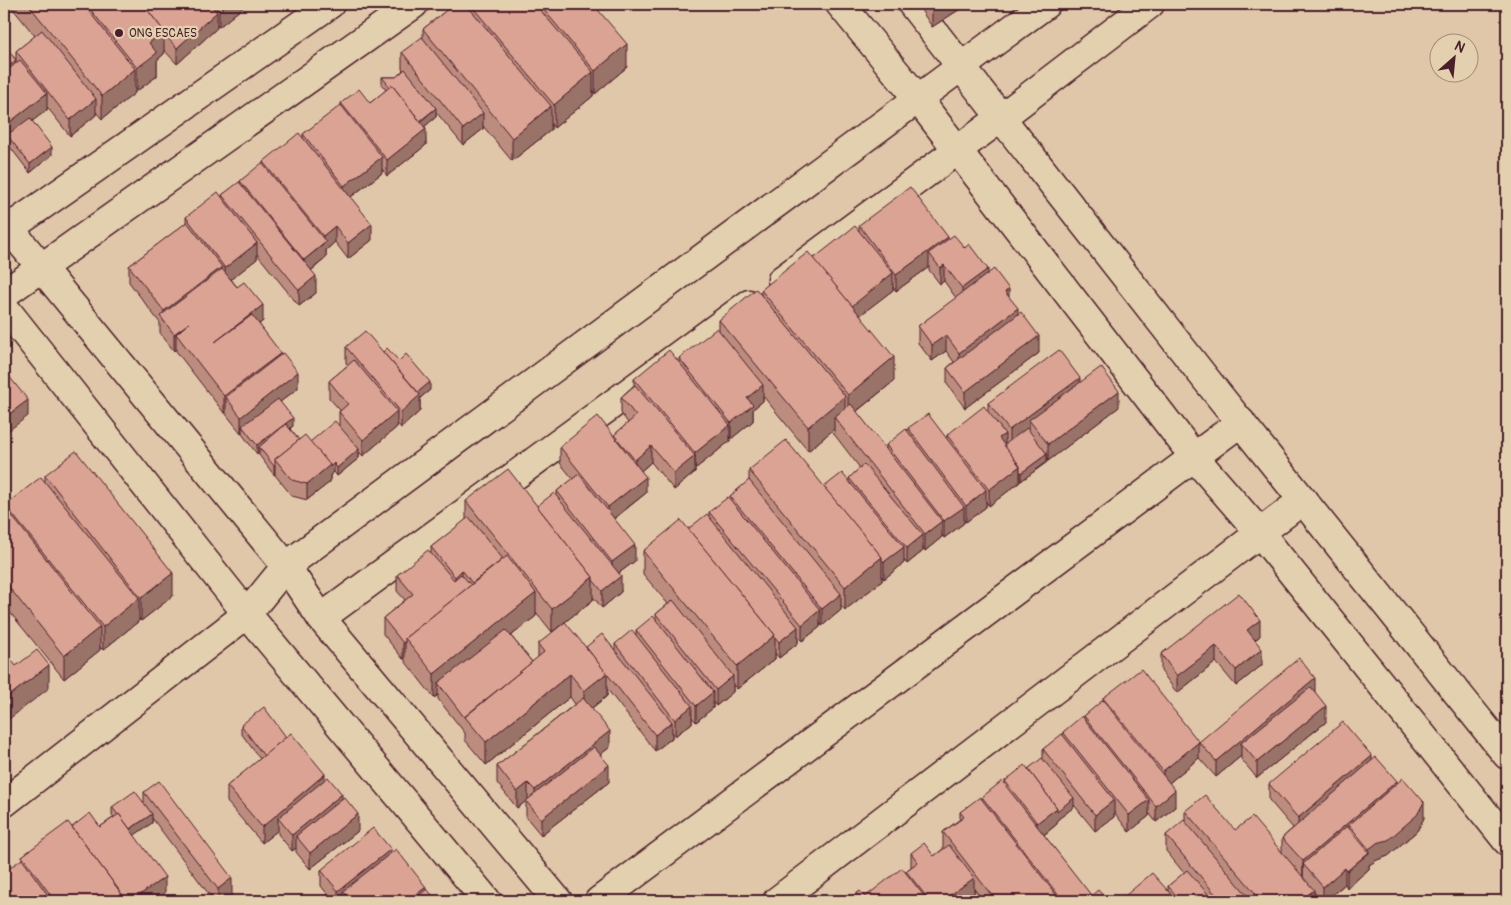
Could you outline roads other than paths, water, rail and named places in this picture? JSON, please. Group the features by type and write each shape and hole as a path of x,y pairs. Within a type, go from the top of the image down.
{"street":[{"path":"330,4 5,227 286,566 321,618 558,901"},
{"path":"4,294 414,4"},
{"path":"840,4 918,99 1195,458 1260,533 1507,841"},
{"path":"912,4 1241,422 1507,754"},
{"path":"4,803 246,614 286,566 1046,4"},
{"path":"321,618 1002,118 1150,4"},
{"path":"4,307 246,614 487,901"},
{"path":"599,901 1241,422"},
{"path":"778,901 1303,500"}],"place":[{"name":"ONG ESCAES","path":"119,33"}]}
